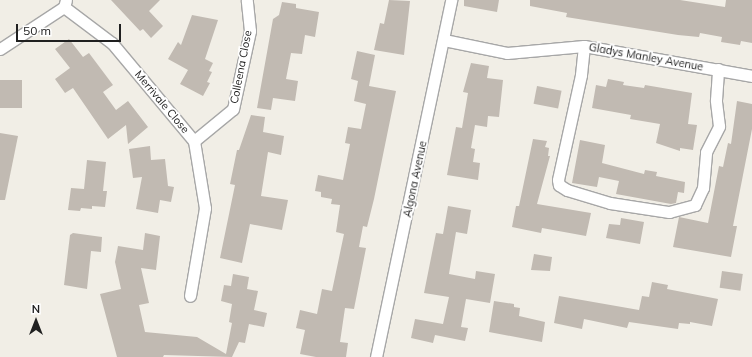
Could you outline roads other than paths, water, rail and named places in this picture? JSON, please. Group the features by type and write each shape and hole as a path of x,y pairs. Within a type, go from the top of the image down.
{"street":[{"name":"Colleena Close","path":"194,141 233,109 250,31 247,0"},
{"name":"Algona Avenue","path":"376,357 444,40 451,0"},
{"name":"Merrivale Close","path":"65,4 112,43 194,141 205,208 190,296"},
{"path":"0,49 65,4"},
{"name":"Gladys Manley Avenue","path":"444,40 507,53 584,46 752,76"},
{"path":"584,46 581,75 558,180 559,185 567,190 610,203 669,212 695,205 703,188 706,152 719,126 716,100 718,69"}]}
